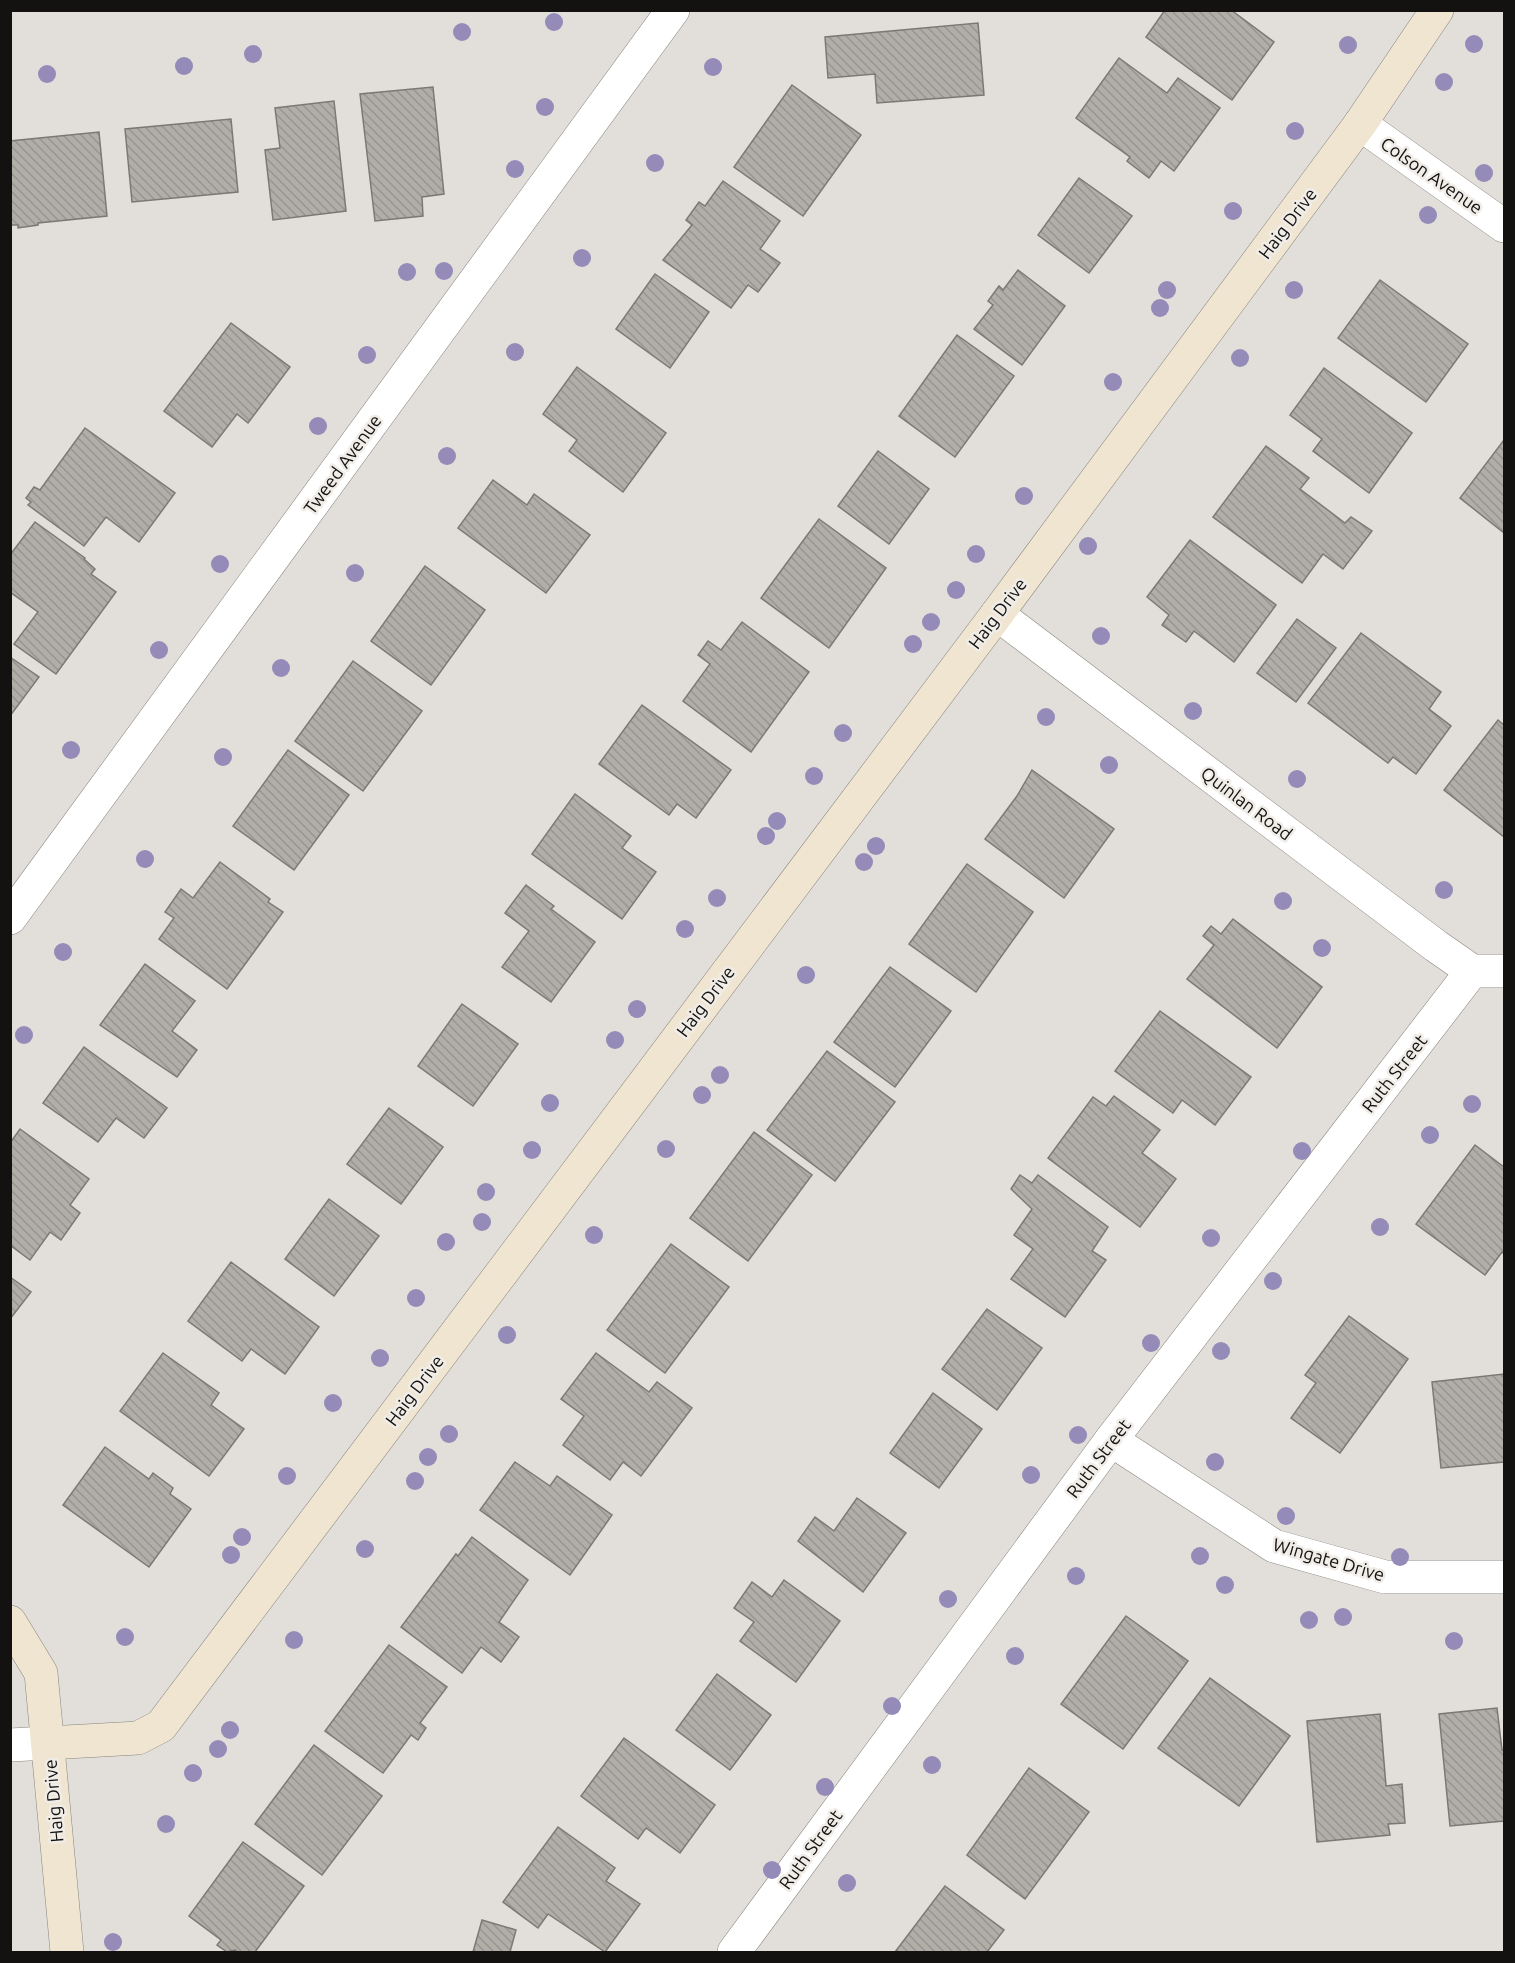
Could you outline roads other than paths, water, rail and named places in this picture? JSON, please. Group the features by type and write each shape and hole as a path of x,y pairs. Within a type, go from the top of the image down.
{"street":[{"name":"Tweed Avenue","path":"10,918 673,10"},
{"name":"Haig Drive","path":"67,1953 48,1743 138,1738 161,1726 998,614 1360,124 1437,10"},
{"name":"Colson Avenue","path":"1360,124 1504,226"},
{"name":"Quinlan Road","path":"998,614 1472,971"},
{"path":"1472,971 1504,971"},
{"name":"Ruth Street","path":"734,1953 1111,1440 1472,971"},
{"name":"Wingate Drive","path":"1111,1440 1274,1546 1385,1577 1504,1577"},
{"path":"10,1622 41,1673 48,1743 10,1745"}]}
